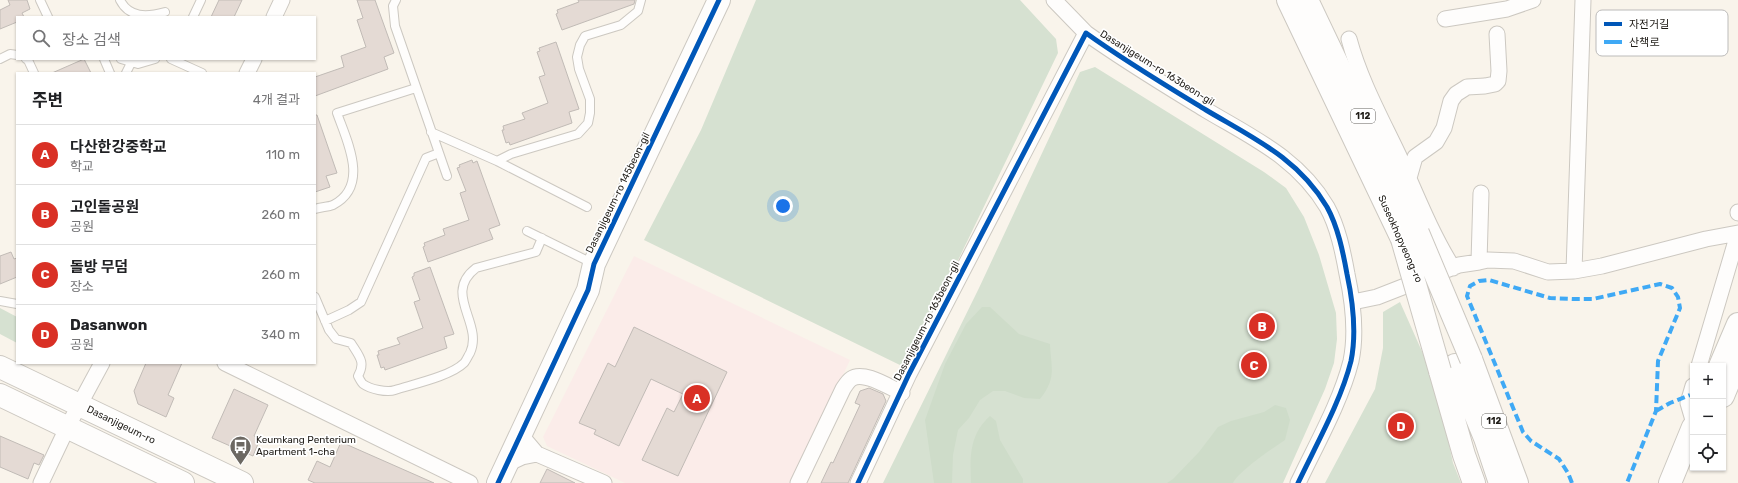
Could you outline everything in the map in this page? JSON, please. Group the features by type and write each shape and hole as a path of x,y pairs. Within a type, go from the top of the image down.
{"main road":[{"name":"Dasanjigeum-ro 145beon-gil","path":"503,474 520,434 588,290 594,264 719,0"},
{"name":"Suseokhopyeong-ro","path":"1288,0 1410,236"},
{"name":"Suseokhopyeong-ro","path":"1307,0 1410,236 1455,365 1485,438 1500,483"},
{"path":"1410,236 1455,365 1464,455 1474,483"},
{"name":"Dasanjigeum-ro 145beon-gil","path":"482,483 578,283 594,264"},
{"path":"1721,363 1738,324"},
{"path":"1726,389 1738,360"},
{"name":"Suseokhopyeong-ro","path":"1455,365 1517,483"},
{"name":"Dasanjigeum-ro","path":"0,367 242,483"},
{"path":"0,395 68,426 183,483"},
{"path":"1670,483 1690,434"},
{"path":"1686,483 1691,471"}],"street":[{"path":"274,16 282,0"},
{"path":"1054,0 1086,33"},
{"path":"1444,19 1507,9 1533,0"},
{"path":"1574,271 1583,0"},
{"name":"Dasanjigeum-ro 163beon-gil","path":"858,483 902,393 909,374 1086,33 1120,57 1274,150 1301,173 1327,208 1342,246 1353,302 1354,332 1351,360 1341,391 1298,483"},
{"path":"1409,178 1415,157 1436,142 1444,128 1451,101 1456,94 1467,87 1485,86 1495,84 1498,81 1499,71 1497,34"},
{"path":"1349,39 1360,72 1443,252 1453,268"},
{"path":"248,72 254,60"},
{"path":"1479,262 1481,193"},
{"path":"1353,302 1377,297 1453,268 1488,260 1514,261 1548,272 1574,271 1602,266 1706,239 1738,234 1700,363"},
{"path":"41,483 68,426 101,364"},
{"path":"227,364 470,483"},
{"path":"798,483 843,389 850,379 859,375 902,393"},
{"path":"1690,396 1688,402 1690,409"},
{"path":"520,434 537,454 588,480 604,483"},
{"path":"503,474 522,457 537,454"}],"lane":[{"path":"40,0 48,16"},
{"path":"120,0 128,12 150,16 164,12"},
{"path":"193,16 201,0"},
{"path":"396,0 393,6 395,26 447,176"},
{"path":"496,161 511,154 578,134 588,123 590,99 579,69 577,57 580,45 585,36 621,24 638,11 641,0"},
{"path":"0,58 10,54 16,55"},
{"path":"28,60 34,72"},
{"path":"104,60 110,72"},
{"path":"124,60 138,64 146,60"},
{"path":"173,60 200,72"},
{"path":"126,72 131,63"},
{"path":"316,209 332,205 341,198 349,189 354,177 353,163 337,113 416,88"},
{"path":"431,132 496,161 587,207"},
{"path":"325,321 362,302 426,158 438,152"},
{"path":"527,231 594,264"},
{"path":"316,301 329,330 336,338 351,344 362,362 362,368 358,376 363,384 392,392 452,371 465,363 474,339 461,293 469,273 476,268 536,252 542,238"},
{"path":"0,301 16,304"}],"shaded area":[{"path":"634,256 850,360 793,483 625,483 547,446 543,437"}],"green space":[{"path":"756,0 1020,0 1056,39 1058,53 908,364 904,367 644,240 701,130"},
{"path":"1095,67 1264,172 1286,188 1304,217 1319,255 1336,313 1337,339 1334,363 1325,389 1283,483 883,483 979,288 1080,72"},
{"path":"1400,302 1436,383 1453,463 1461,483 1325,483 1375,389 1383,348 1383,312"},
{"path":"982,307 990,307 1019,334 1050,344 1052,366 1051,379 1040,399 1024,398 1005,391 993,391 980,400 969,418 958,430 953,455 952,483 934,483 925,420 945,364 966,324"},
{"path":"0,308 16,316 16,342 0,334"},
{"path":"1275,405 1286,408 1290,420 1285,440 1249,466 1236,478 1233,483 1167,483 1173,479 1199,452 1218,427 1231,421 1264,412"},
{"path":"990,416 996,421 1000,440 1023,479 1023,483 971,483 971,455 974,439 983,423"}],"building":[{"path":"8,0 27,0 30,9 22,13 24,16 16,16 16,22 0,29 0,10 10,5"},
{"path":"219,0 242,0 234,16 211,16"},
{"path":"357,0 375,0 394,53 384,57 388,69 316,96 316,77 344,67 341,56 366,47 357,20 363,18"},
{"path":"578,0 635,0 634,4 562,30 556,14 558,13 557,10 579,2"},
{"path":"556,42 579,109 569,112 572,123 510,145 509,142 506,143 502,130 504,130 503,126 525,119 522,113 548,103 539,77 545,75 537,52 540,51 539,48"},
{"path":"84,60 90,72 54,72"},
{"path":"316,115 337,173 326,176 330,187 316,192"},
{"path":"472,160 473,163 477,161 500,225 489,229 493,239 428,262 423,247 425,246 424,243 445,235 443,229 469,220 460,193 466,191 457,168 460,167 459,165"},
{"path":"11,252 14,259 16,258 16,277 0,284 0,256"},
{"path":"430,267 454,334 444,337 447,348 385,370 384,367 381,368 377,355 379,355 378,351 400,344 397,338 423,328 414,302 420,300 412,277 414,276 414,273"},
{"path":"634,327 727,372 678,476 642,460 667,408 674,412 683,394 651,379 619,446 594,434 596,430 579,423 608,363 615,367"},
{"path":"146,364 182,364 168,395 174,398 166,417 138,404 134,391"},
{"path":"869,388 883,394 886,401 848,483 821,483 831,462 833,463 860,405 855,403 860,391"},
{"path":"234,389 268,405 254,436 260,439 253,456 212,438"},
{"path":"0,436 44,455 39,465 34,463 28,479 0,467"},
{"path":"341,442 434,483 315,483 308,480 317,461 330,467"},
{"path":"547,469 575,483 540,483"}],"marked path":[{"path":"1572,483 1568,473 1559,459 1531,441 1523,432 1467,296 1470,286 1479,281 1489,280 1550,298 1573,299 1593,299 1660,284 1672,288 1678,297 1680,308 1658,361 1656,411 1627,483"},
{"path":"1656,411 1670,403 1690,395"}],"cycle path":[{"path":"498,483 588,290 594,264 719,0"},
{"path":"858,483 909,374 1086,33 1145,73 1257,140 1288,162 1315,190 1331,215 1342,248 1351,295 1354,317 1353,350 1347,376 1341,392 1328,423 1298,483"}],"place":[{"name":"고인돌공원","path":"1262,326"},
{"name":"돌방 무덤","path":"1254,365"},
{"name":"다산한강중학교","path":"697,398"},
{"name":"Dasanwon","path":"1401,426"},
{"name":"Keumkang Penterium Apartment 1-cha","path":"241,466"}]}
